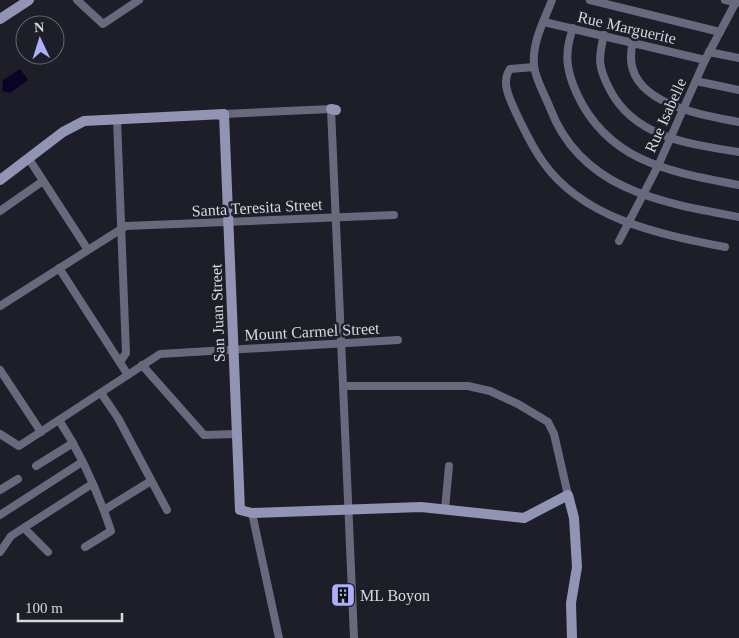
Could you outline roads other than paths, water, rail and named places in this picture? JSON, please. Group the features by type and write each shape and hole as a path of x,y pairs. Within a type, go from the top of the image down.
{"street":[{"path":"0,19 29,0"},
{"path":"80,3 90,0"},
{"path":"80,3 103,24 139,0"},
{"path":"552,0 536,42 534,67 554,121 566,140 585,161 608,179 642,196 739,217"},
{"path":"590,0 720,32"},
{"path":"726,0 737,1"},
{"name":"Rue Isabelle","path":"619,241 658,166 705,60 737,1"},
{"name":"Rue Marguerite","path":"544,22 705,60"},
{"path":"574,28 566,57 570,79 585,110 600,130 617,146 636,158 685,175 739,185"},
{"path":"604,35 598,56 600,66 615,99 626,114 640,124 670,138 739,152"},
{"path":"633,42 630,55 631,63 642,86 652,95 683,110 739,122"},
{"path":"709,52 739,58"},
{"path":"534,67 510,69 506,75 505,82 510,99 534,149 564,186 601,210 628,223 661,235 725,247"},
{"path":"696,81 739,90"},
{"path":"0,180 73,126 84,121 334,110 336,217 354,638"},
{"name":"San Juan Street","path":"224,114 240,510 252,513"},
{"path":"117,119 126,353 120,362"},
{"path":"29,159 88,250"},
{"path":"0,211 43,181"},
{"name":"Santa Teresita Street","path":"121,228 394,215"},
{"path":"1,304 121,228"},
{"path":"59,268 128,375"},
{"name":"Mount Carmel Street","path":"0,434 20,446 160,354 398,340"},
{"path":"142,365 204,436 237,434"},
{"path":"0,370 40,432"},
{"path":"343,386 468,386 490,391 518,404 548,422 554,434 574,518 577,567 571,603 572,638"},
{"path":"101,393 118,418 167,510"},
{"path":"59,420 82,462 104,510 111,531 110,534 85,548"},
{"path":"36,466 73,443"},
{"path":"0,515 82,462"},
{"path":"445,509 449,466"},
{"path":"0,490 18,479"},
{"path":"104,510 151,481"},
{"path":"0,552 11,536 92,484"},
{"path":"279,638 252,513 408,507 445,509 524,518 568,495"},
{"path":"24,528 48,552"}],"place":[{"name":"ML Boyon","path":"343,595"}]}
